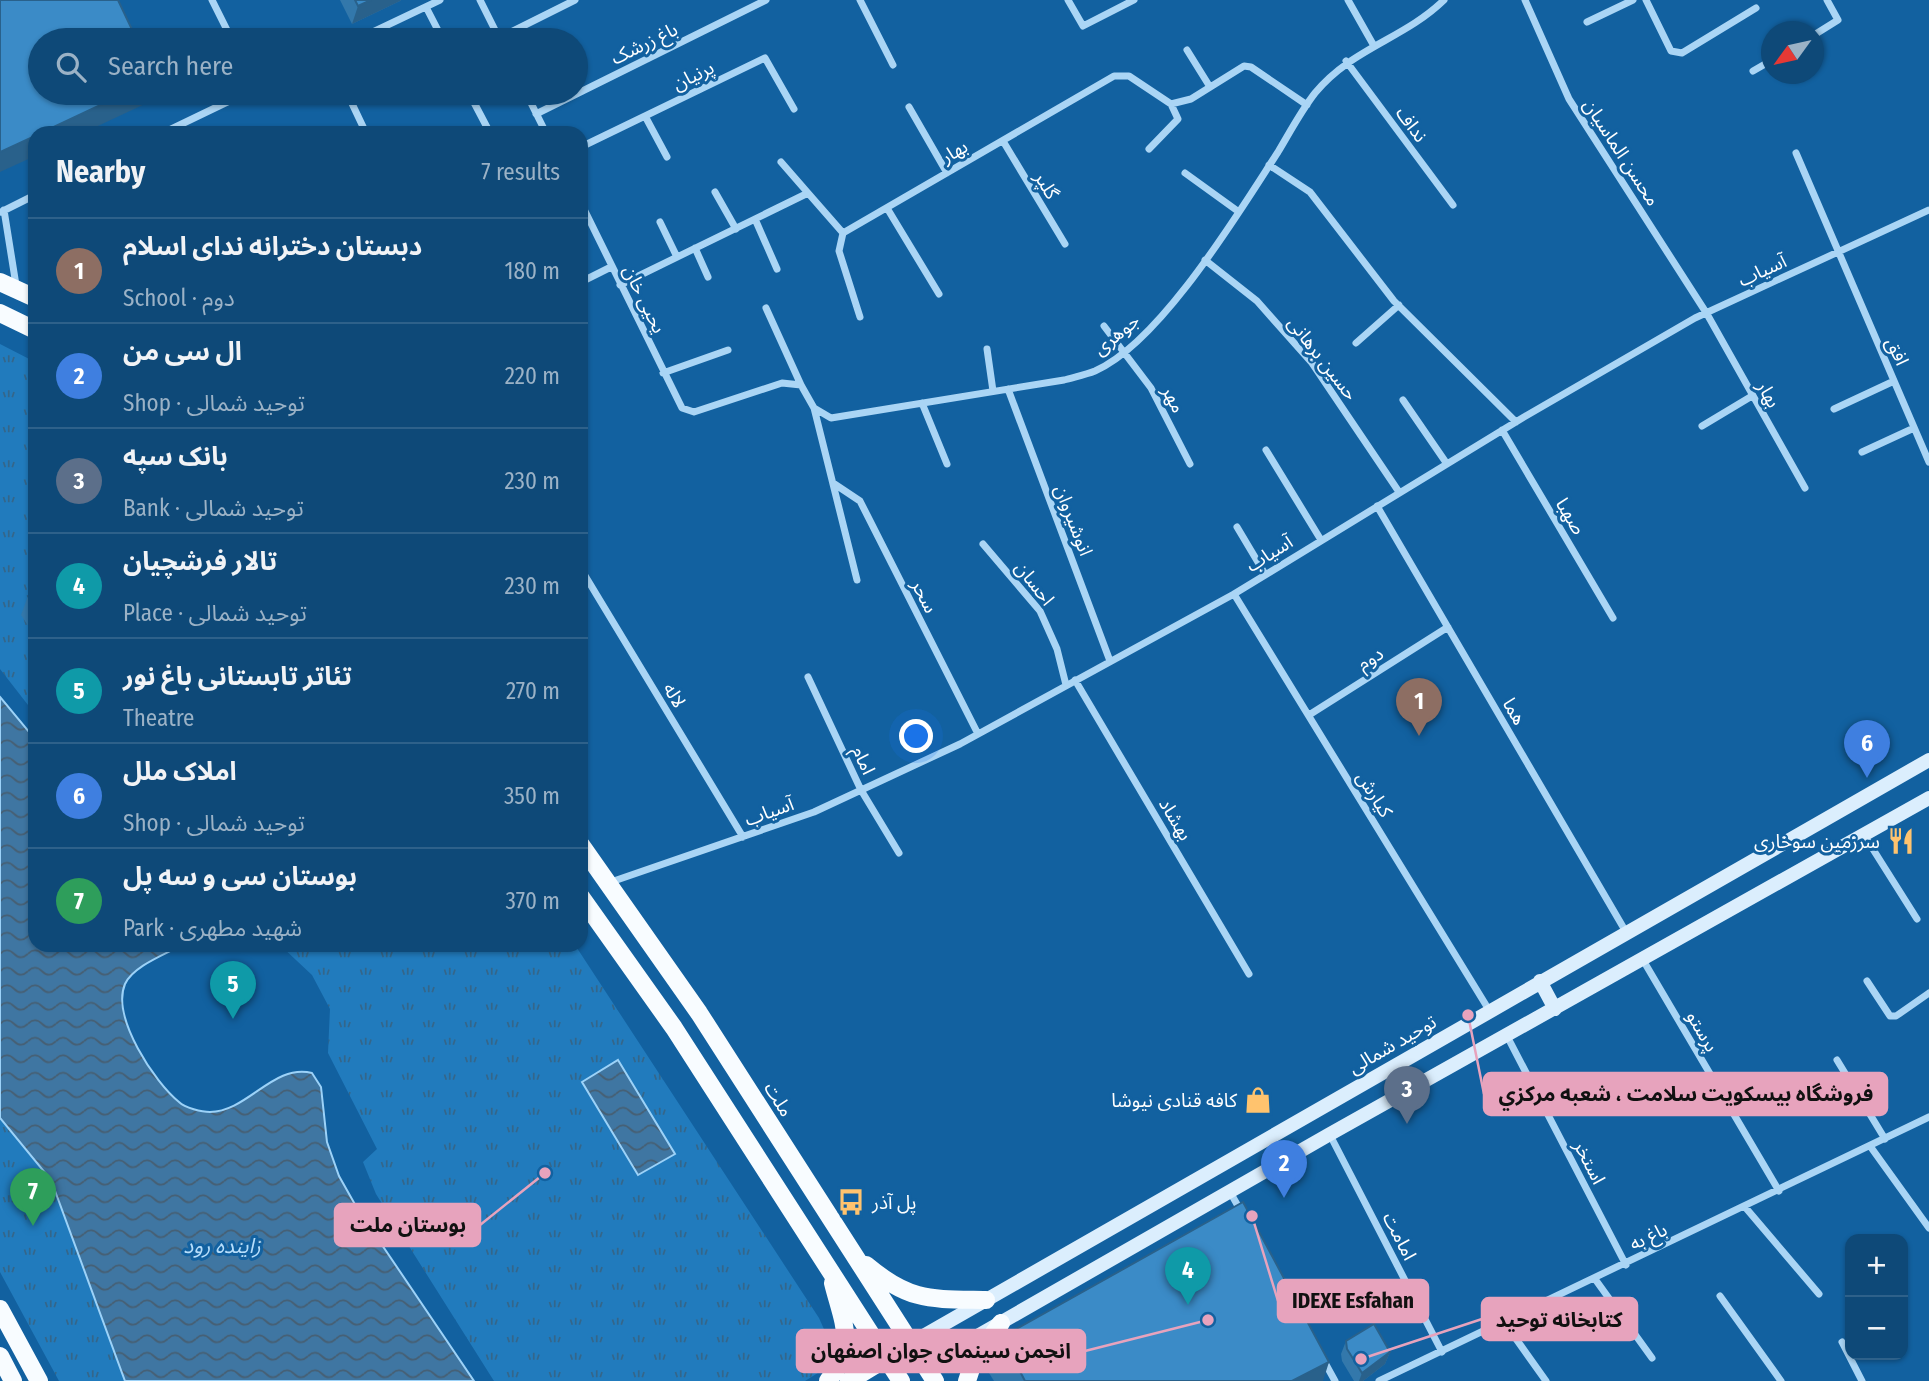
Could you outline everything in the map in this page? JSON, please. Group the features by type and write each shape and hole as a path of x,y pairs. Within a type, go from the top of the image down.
{"main road":[{"path":"0,282 28,294"},
{"path":"0,313 28,327"},
{"name":"توحید شمالی","path":"911,1343 1929,760"},
{"path":"588,907 674,1028 900,1381 930,1373 1001,1323 1329,1134 1929,798"},
{"name":"ملت","path":"588,855 699,1013 930,1373"},
{"path":"1540,981 1555,1009"},
{"path":"850,1251 890,1285 915,1297 986,1300"},
{"path":"828,1381 841,1364 846,1348 846,1333 830,1269"},
{"path":"0,1310 39,1381"},
{"path":"967,1381 974,1360 1001,1323"},
{"path":"849,1381 911,1343"},
{"path":"0,1356 13,1381"}],"street":[{"path":"212,0 226,28"},
{"path":"381,28 440,0"},
{"path":"480,0 494,28"},
{"path":"520,28 575,0"},
{"name":"باغ زرشک","path":"588,88 766,0"},
{"path":"860,0 893,65"},
{"path":"1068,0 1083,26 1134,0"},
{"path":"1348,0 1374,46"},
{"name":"جوهری","path":"814,408 831,418 1064,380 1096,370 1125,351 1170,308 1239,212 1307,105 1346,61 1425,18 1444,0"},
{"name":"محسن الماسیان","path":"1525,0 1569,99 1707,314"},
{"path":"1587,22 1633,0"},
{"path":"1646,0 1671,51 1676,54 1682,53 1756,8"},
{"path":"1824,29 1838,20 1827,0"},
{"path":"426,7 437,28"},
{"path":"1186,50 1210,87"},
{"name":"پرنیان","path":"588,144 765,58 793,109"},
{"name":"نداف","path":"1346,61 1453,205"},
{"path":"1753,71 1761,66"},
{"path":"1149,149 1178,119 1171,104 1191,99 1237,68 1251,67 1307,105"},
{"name":"بهار","path":"843,233 1114,76 1129,76 1171,104"},
{"path":"178,126 221,105"},
{"path":"353,105 363,126"},
{"path":"475,105 486,126"},
{"path":"532,105 542,126"},
{"name":"باغ زرشک","path":"536,114 554,105"},
{"path":"909,107 947,173"},
{"path":"645,116 667,157"},
{"name":"گلپر","path":"1003,141 1065,244"},
{"name":"افق","path":"1796,153 1929,462"},
{"path":"781,162 843,233 839,251 860,317"},
{"path":"1269,165 1310,192 1399,305 1516,422"},
{"path":"1185,173 1239,212"},
{"path":"715,192 736,229"},
{"path":"620,285 808,193"},
{"path":"17,289 2,211 28,198"},
{"path":"887,208 939,294"},
{"name":"آسیاب","path":"607,883 814,812 978,734 1234,594 1502,430 1707,314 1929,210"},
{"name":"یحیی خان","path":"588,218 682,408 694,412 782,383 801,385"},
{"path":"755,219 778,269"},
{"path":"660,222 677,257"},
{"path":"695,248 708,277"},
{"name":"حسین برهانی","path":"1205,260 1257,301 1312,363 1399,492"},
{"path":"588,278 611,267"},
{"path":"1356,343 1399,305"},
{"path":"766,308 814,408 858,580"},
{"name":"بهار","path":"1707,314 1805,488"},
{"name":"مهر","path":"1104,326 1151,388 1190,464"},
{"path":"987,349 993,391"},
{"path":"663,373 728,350"},
{"path":"1834,410 1894,381"},
{"name":"انوشیروان","path":"1008,389 1110,661"},
{"path":"1702,426 1752,396"},
{"path":"1403,400 1447,464"},
{"path":"922,403 947,464"},
{"path":"1862,452 1914,428"},
{"name":"صهبا","path":"1502,430 1613,618"},
{"path":"1266,450 1321,540"},
{"name":"سحر","path":"833,483 860,501 978,734"},
{"name":"هما","path":"1377,506 1626,932"},
{"path":"1237,527 1265,574"},
{"name":"احسان","path":"983,544 1040,611 1057,649 1066,685"},
{"name":"لاله","path":"588,581 743,837"},
{"name":"کیارش","path":"1234,594 1489,1010"},
{"name":"دوم","path":"1308,715 1448,627"},
{"name":"امام","path":"808,677 861,790 899,853"},
{"name":"بهشاد","path":"1075,680 1249,974"},
{"path":"1864,835 1917,919"},
{"name":"پرستو","path":"1643,960 1779,1191"},
{"path":"1867,981 1890,1016 1896,1016 1929,993"},
{"name":"استخر","path":"1507,1035 1626,1265"},
{"path":"1837,1060 1885,1139"},
{"name":"باغ به","path":"1379,1381 1626,1265 1929,1117"},
{"name":"امامت","path":"1329,1134 1442,1352"},
{"path":"1870,1146 1929,1228"},
{"path":"1230,1192 1250,1227"},
{"path":"1745,1207 1819,1294"},
{"path":"1595,1279 1652,1358"},
{"path":"1720,1296 1781,1381"},
{"path":"1504,1322 1545,1381"},
{"path":"1842,1342 1862,1381"},
{"path":"1322,1357 1335,1381"}],"green space":[{"path":"0,344 28,358 28,705 0,669"},
{"path":"287,952 580,952 819,1318 831,1345 829,1366 805,1381 494,1381 376,1194 363,1162 377,1149 328,1053 330,1009 312,975"},
{"path":"0,1118 51,1180 125,1381 59,1381 0,1272"}],"water":[{"name":"زاینده رود","path":"0,697 28,731 28,952 168,952 150,961 129,978 122,998 124,1014 138,1048 158,1080 185,1106 207,1112 223,1110 285,1075 312,1073 321,1087 327,1142 339,1176 357,1208 474,1381 125,1381 51,1180 0,1118"},
{"path":"618,1060 675,1154 638,1175 582,1082"}],"building":[{"path":"0,0 118,0 131,28 28,28 28,105 100,105 56,126 28,126 28,139 0,152"},
{"path":"355,0 371,0 358,6"},
{"path":"1243,1202 1329,1362 1292,1381 1025,1381 1002,1337"},
{"path":"1374,1324 1390,1352 1362,1373 1347,1349 1346,1341"}],"place":[{"name":"دبستان دخترانه ندای اسلام","path":"1419,736"},
{"name":"املاک ملل","path":"1867,778"},
{"name":"سرزمین سوخاری","path":"1901,841"},
{"name":"فروشگاه بيسكويت سلامت ، شعبه مركزي","path":"1468,1015"},
{"name":"تئاتر تابستانی باغ نور","path":"233,1019"},
{"name":"کافه قنادی نیوشا","path":"1258,1100"},
{"name":"بانک سپه","path":"1407,1124"},
{"name":"بوستان ملت","path":"545,1173"},
{"name":"ال سی من","path":"1284,1198"},
{"name":"پل آذر","path":"851,1202"},
{"name":"IDEXE Esfahan","path":"1252,1216"},
{"name":"بوستان سی و سه پل","path":"33,1226"},
{"name":"تالار فرشچیان","path":"1188,1305"},
{"name":"انجمن سینمای جوان اصفهان","path":"1208,1320"},
{"name":"کتابخانه توحید","path":"1361,1359"}]}
